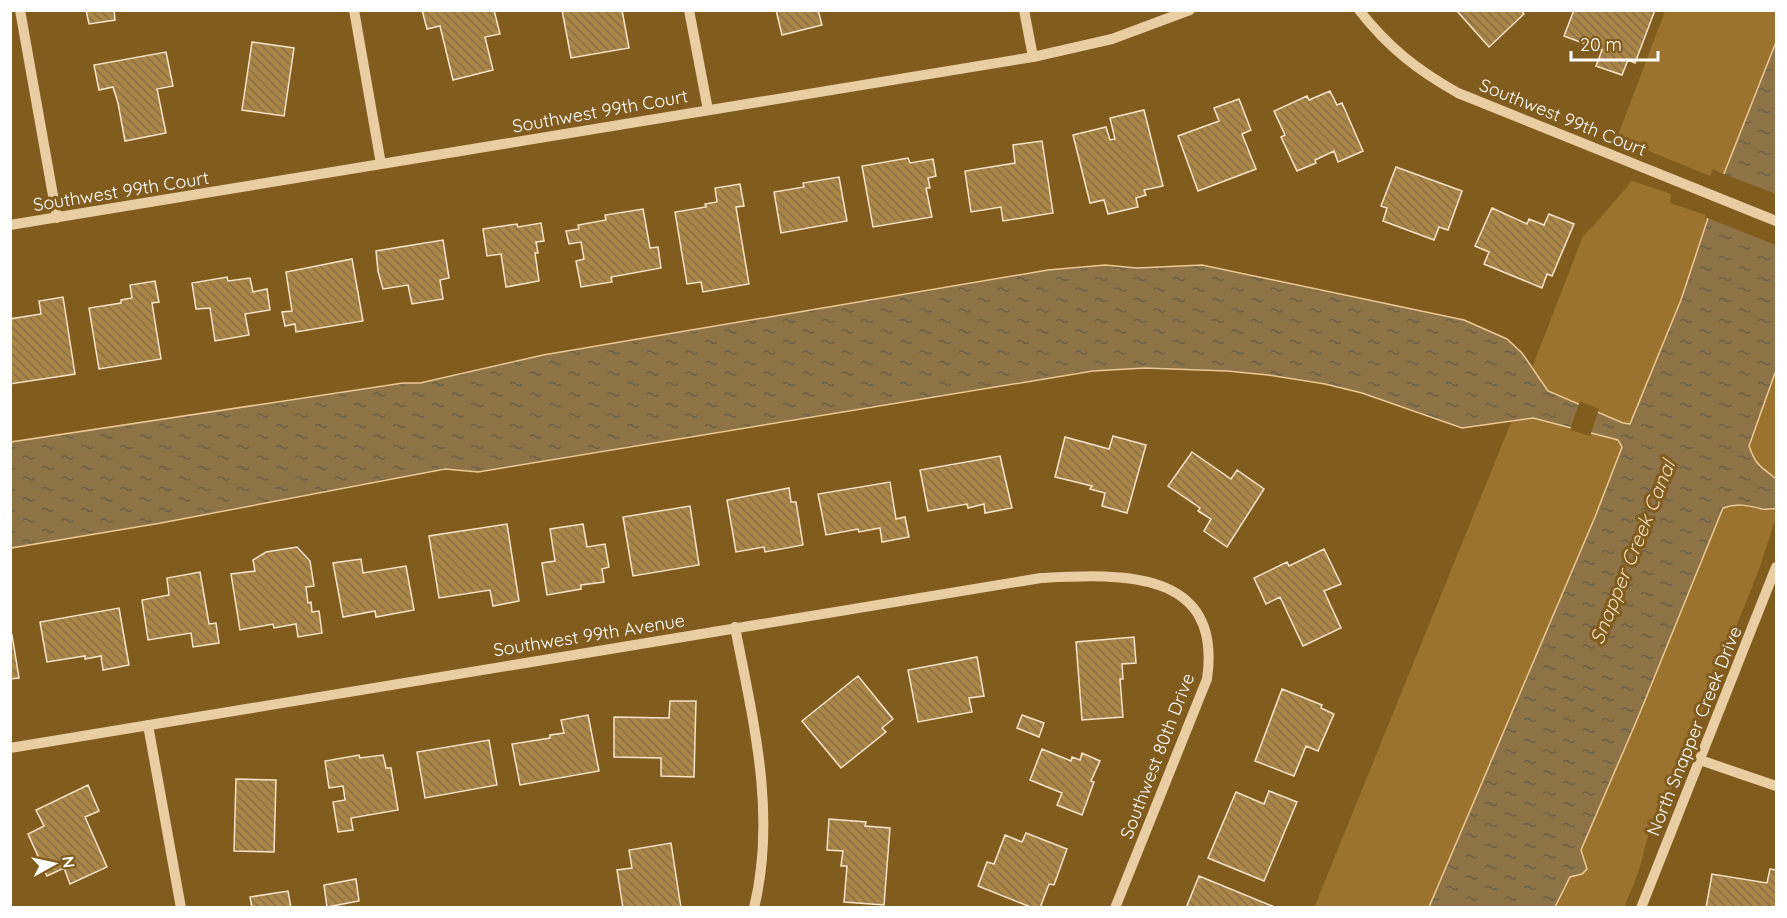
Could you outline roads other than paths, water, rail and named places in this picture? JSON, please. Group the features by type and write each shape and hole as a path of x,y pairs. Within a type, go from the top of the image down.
{"street":[{"path":"20,10 57,218"},
{"path":"354,10 381,164"},
{"path":"689,10 708,110"},
{"path":"1024,10 1033,57"},
{"name":"Southwest 99th Court","path":"10,225 1033,57 1112,39 1190,10"},
{"name":"Southwest 99th Court","path":"1359,10 1401,57 1458,93 1776,220"},
{"name":"North Snapper Creek Drive","path":"1641,908 1776,567"},
{"name":"Southwest 99th Avenue","path":"10,748 1041,578 1079,576 1130,579 1156,583 1172,590"},
{"name":"Southwest 80th Drive","path":"1115,908 1207,679 1209,664 1206,630 1198,612 1187,600 1172,590"},
{"path":"735,627 763,780 764,845 760,882 754,908"},
{"path":"148,724 181,908"},
{"path":"1700,760 1776,786"}],"water":[{"name":"Snapper Creek Canal","path":"1776,42 1776,370 1749,446 1757,463 1776,479 1776,509 1742,505 1723,508 1581,850 1587,869 1582,874 1570,877 1555,907 1429,907 1595,517 1622,447 1618,440 1533,418 1462,428 1362,393 1325,384 1268,375 1145,368 1093,371 478,472 445,469 161,523 11,548 11,442 403,383 420,383 543,355 1048,270 1105,265 1137,268 1202,265 1464,320 1507,339 1522,353 1548,391 1630,424 1681,300 1716,194"}]}
